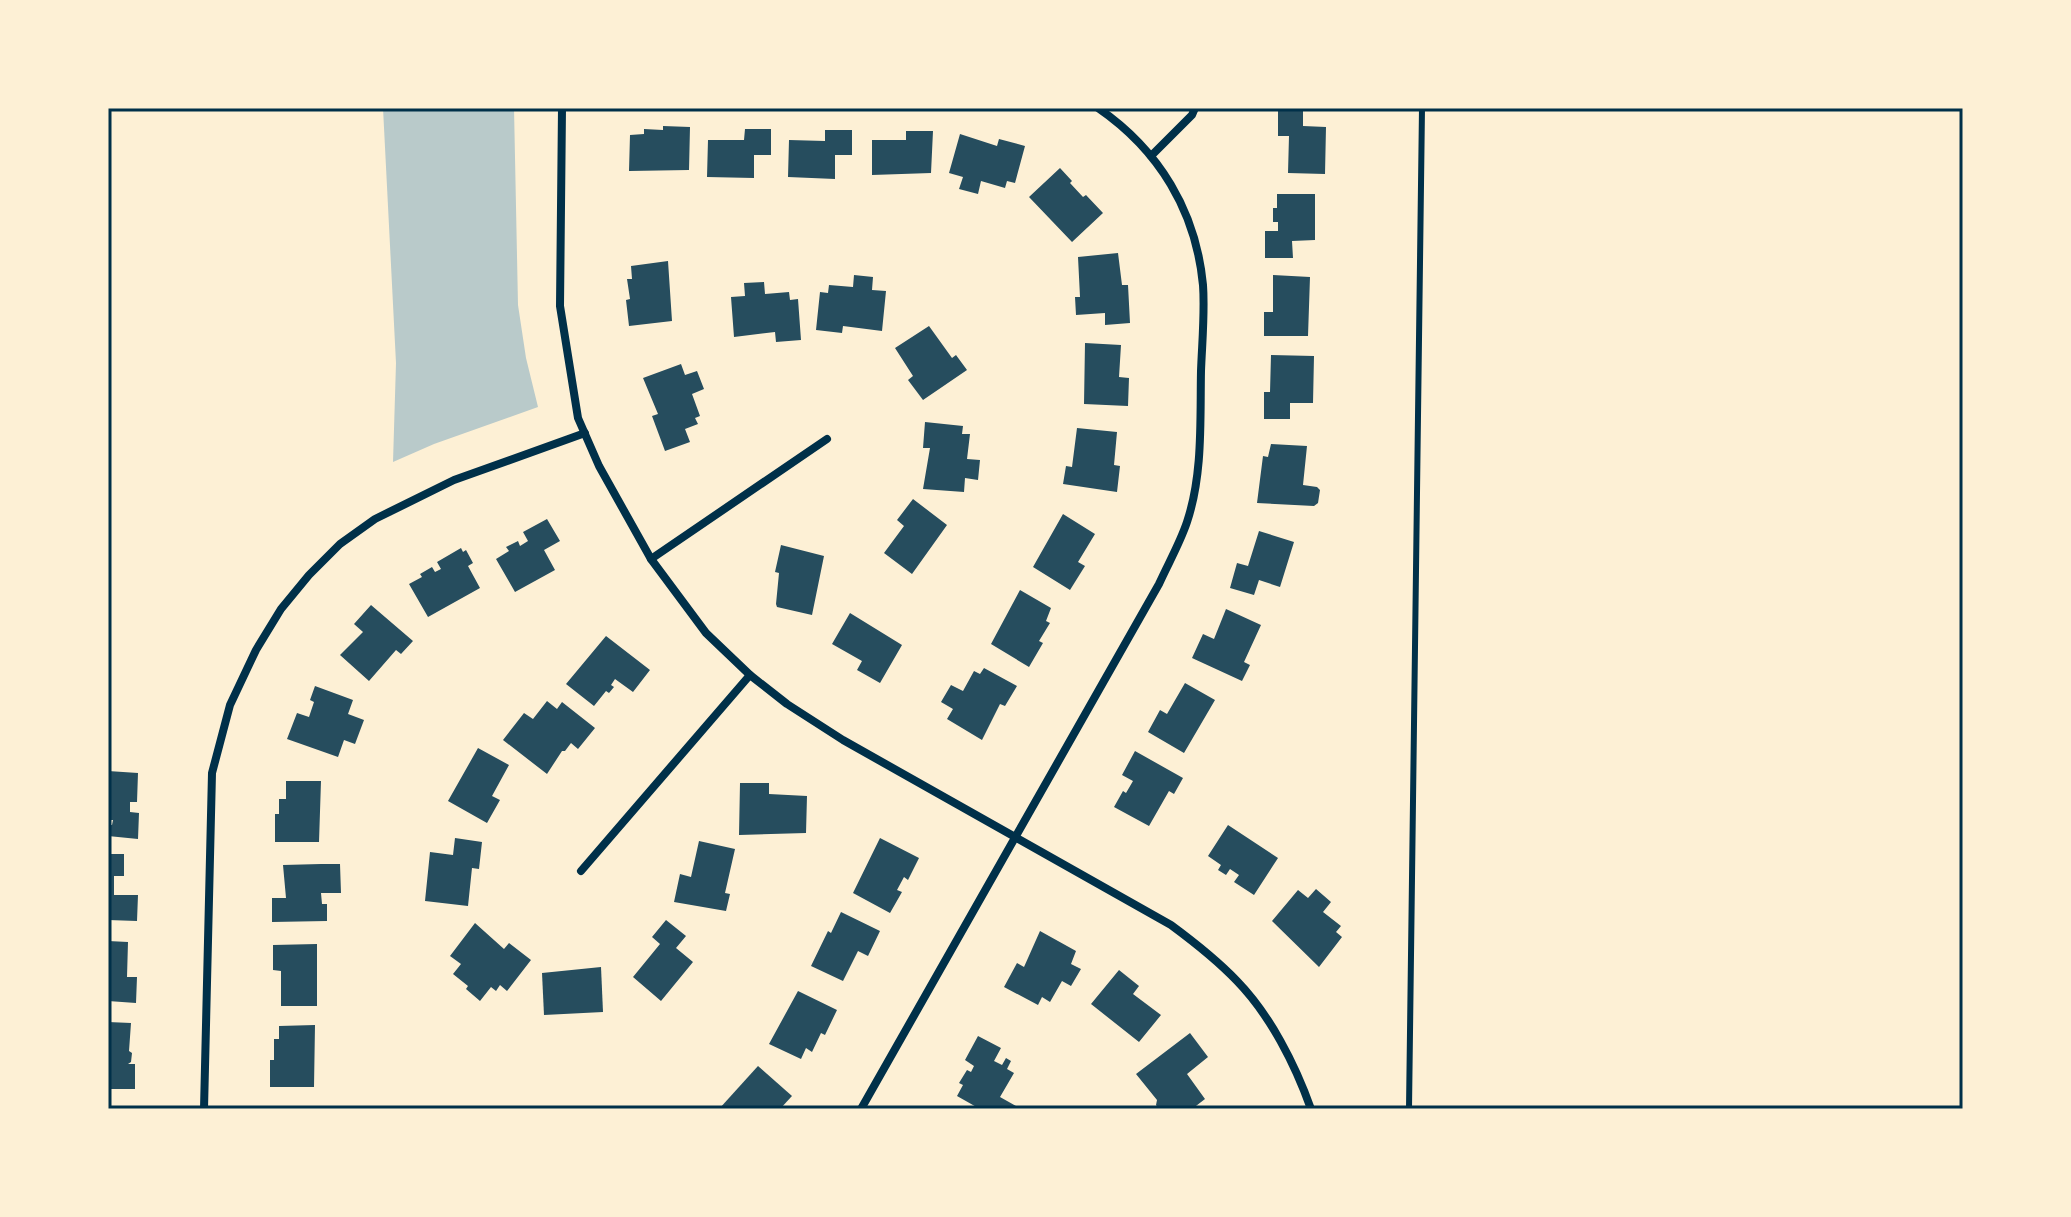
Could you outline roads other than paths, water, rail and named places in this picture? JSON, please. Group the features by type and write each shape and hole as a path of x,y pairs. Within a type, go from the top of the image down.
{"street":[{"path":"562,108 560,306 578,418 599,466 651,559 706,633 750,675 787,704 843,740 1171,925 1209,954 1239,982 1264,1014 1300,1079 1311,1109"},
{"path":"1151,156 1192,115 1195,108"},
{"path":"861,1109 1159,584 1186,523 1195,486 1199,456 1203,287 1196,243 1187,214 1159,165 1124,125 1100,109"},
{"path":"204,1109 212,773 230,705 256,650 281,609 309,575 340,544 375,519 454,480 585,433"},
{"path":"651,559 827,439"},
{"path":"581,871 750,675"}],"lane":[{"path":"1409,1109 1422,108"}]}
